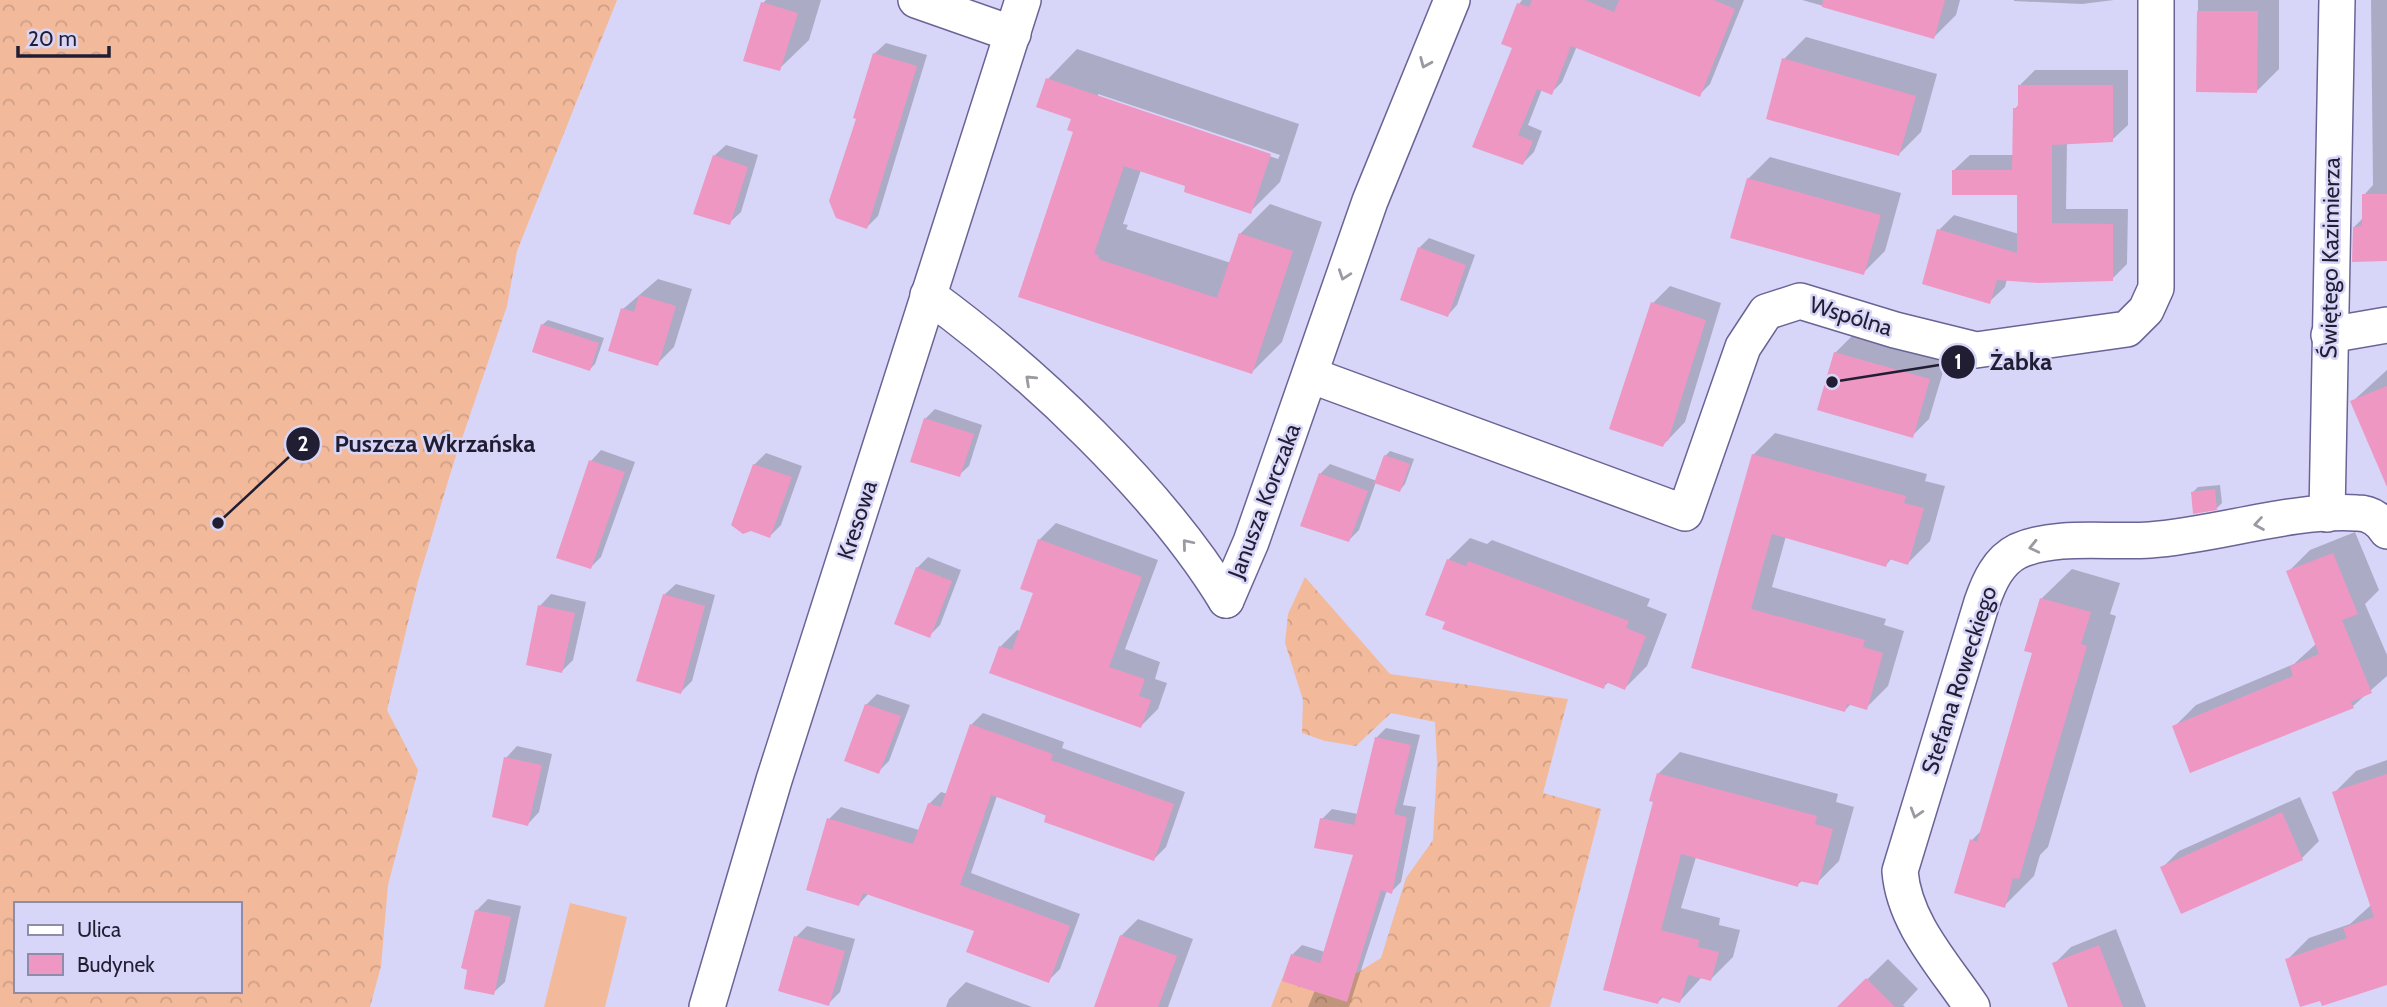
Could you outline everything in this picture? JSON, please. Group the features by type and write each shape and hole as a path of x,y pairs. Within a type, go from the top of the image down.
{"street":[{"path":"916,0 1013,34"},
{"name":"Kresowa","path":"707,1007 774,780 1023,0"},
{"name":"Janusza Korczaka","path":"928,295 1017,368 1137,484 1204,564 1226,600 1251,542 1370,201 1452,0"},
{"name":"Wspólna","path":"1310,375 1685,513 1743,347 1766,312 1800,301 1895,330 1976,350 2127,329 2146,310 2156,288 2156,0"},
{"name":"Świętego Kazimierza","path":"2327,513 2336,1"},
{"path":"2329,335 2387,325"},
{"name":"Stefana Roweckiego","path":"1972,1007 1910,914 1902,892 1900,871 1982,602 1997,569 2017,552 2041,545 2152,540 2327,513 2360,513 2380,520 2387,531"}],"green space":[{"path":"0,0 617,0 517,251 507,306 453,465 418,581 387,710 418,770 388,885 381,966 370,1007 0,1007"},
{"path":"1305,577 1390,674 1568,699 1543,793 1601,809 1550,1007 1271,1007 1290,958 1357,973 1381,958 1406,878 1433,840 1437,763 1435,722 1391,713 1356,746 1325,741 1302,733 1303,700 1285,643 1288,614"},
{"path":"570,903 627,917 605,1007 544,1007"}],"building":[{"path":"1532,0 1585,0 1614,12 1619,0 1714,0 1735,9 1700,97 1571,46 1552,95 1537,89 1518,135 1533,141 1523,165 1472,147 1512,48 1501,44 1517,3 1529,7"},
{"path":"1823,0 1945,0 1934,39 1822,7"},
{"path":"761,2 798,13 780,71 743,61"},
{"path":"2197,11 2258,11 2257,93 2196,92"},
{"path":"873,53 917,66 867,229 836,218 829,201 856,119 853,118"},
{"path":"1782,58 1916,96 1899,156 1766,119"},
{"path":"1046,78 1271,154 1251,214 1184,192 1185,186 1124,166 1094,254 1099,255 1098,259 1217,298 1239,233 1293,251 1252,374 1018,297 1073,132 1067,130 1071,119 1036,107"},
{"path":"2018,85 2113,85 2113,142 2052,145 2052,223 2113,224 2113,281 2038,283 1997,280 1990,304 1922,284 1937,229 2017,253 2017,195 1952,195 1952,170 2012,170 2013,108 2018,108"},
{"path":"713,155 748,167 730,225 693,214"},
{"path":"1747,178 1881,215 1864,275 1730,238"},
{"path":"2362,194 2387,194 2387,261 2352,262 2353,227 2362,226"},
{"path":"1418,247 1466,265 1448,317 1400,300"},
{"path":"639,295 676,306 658,366 608,351 621,308 634,312"},
{"path":"1651,302 1706,320 1668,441 1666,440 1663,447 1609,429"},
{"path":"541,324 599,343 590,371 532,352"},
{"path":"1834,352 1930,379 1913,438 1817,410"},
{"path":"2387,386 2387,487 2350,401"},
{"path":"924,418 974,434 960,477 910,462"},
{"path":"1752,454 1906,496 1904,503 1924,508 1908,565 1889,559 1886,567 1772,534 1759,579 1751,609 1865,640 1863,647 1883,653 1867,710 1847,704 1845,712 1691,668"},
{"path":"1384,455 1410,464 1400,492 1374,483"},
{"path":"589,460 625,472 591,569 556,558"},
{"path":"753,464 792,477 770,538 751,531 743,534 731,525"},
{"path":"1319,473 1368,491 1349,542 1300,526"},
{"path":"2215,489 2217,510 2193,514 2191,492"},
{"path":"1038,539 1142,577 1109,667 1145,679 1139,696 1151,700 1141,728 989,673 999,646 1012,650 1033,593 1020,589"},
{"path":"2333,553 2358,614 2342,620 2372,693 2351,702 2354,708 2190,773 2172,726 2293,676 2290,666 2319,654 2286,571"},
{"path":"1447,559 1466,566 1468,561 1629,621 1626,628 1646,636 1625,690 1606,682 1604,689 1442,629 1445,622 1425,615"},
{"path":"916,567 952,581 930,638 894,624"},
{"path":"663,594 705,606 681,694 636,681"},
{"path":"2040,598 2091,612 2081,644 2087,646 2019,879 2013,878 2005,908 1954,893 1970,839 1977,842 2032,653 2024,651"},
{"path":"538,605 575,613 562,673 526,665"},
{"path":"865,704 901,716 879,774 844,761"},
{"path":"970,724 1053,754 1051,760 1174,804 1154,861 1044,822 1046,815 991,795 960,885 1070,926 1049,983 966,952 974,931 863,893 859,906 806,890 827,818 913,844 928,803 941,807"},
{"path":"1375,737 1411,745 1394,814 1407,817 1392,894 1381,890 1347,1002 1282,981 1291,954 1320,963 1353,855 1314,848 1320,818 1354,825"},
{"path":"504,757 542,765 528,826 492,817"},
{"path":"1657,773 1817,816 1815,824 1833,829 1818,885 1799,881 1798,887 1681,854 1661,930 1699,940 1698,947 1719,952 1711,981 1688,975 1680,1003 1660,997 1658,1004 1603,990 1653,802 1649,801"},
{"path":"2387,774 2387,985 2322,1006 2320,1001 2300,1007 2285,959 2347,938 2343,928 2374,917 2332,792"},
{"path":"2282,812 2303,860 2181,914 2160,867"},
{"path":"475,910 511,917 494,995 464,989 467,970 461,968"},
{"path":"1120,935 1177,956 1158,1007 1094,1007"},
{"path":"794,936 845,951 829,1006 778,991"},
{"path":"2099,945 2123,1007 2068,1007 2052,963"},
{"path":"1866,978 1895,1007 1837,1007"}],"place":[{"name":"Żabka","path":"1832,382"},
{"name":"Puszcza Wkrzańska","path":"218,523"}]}
